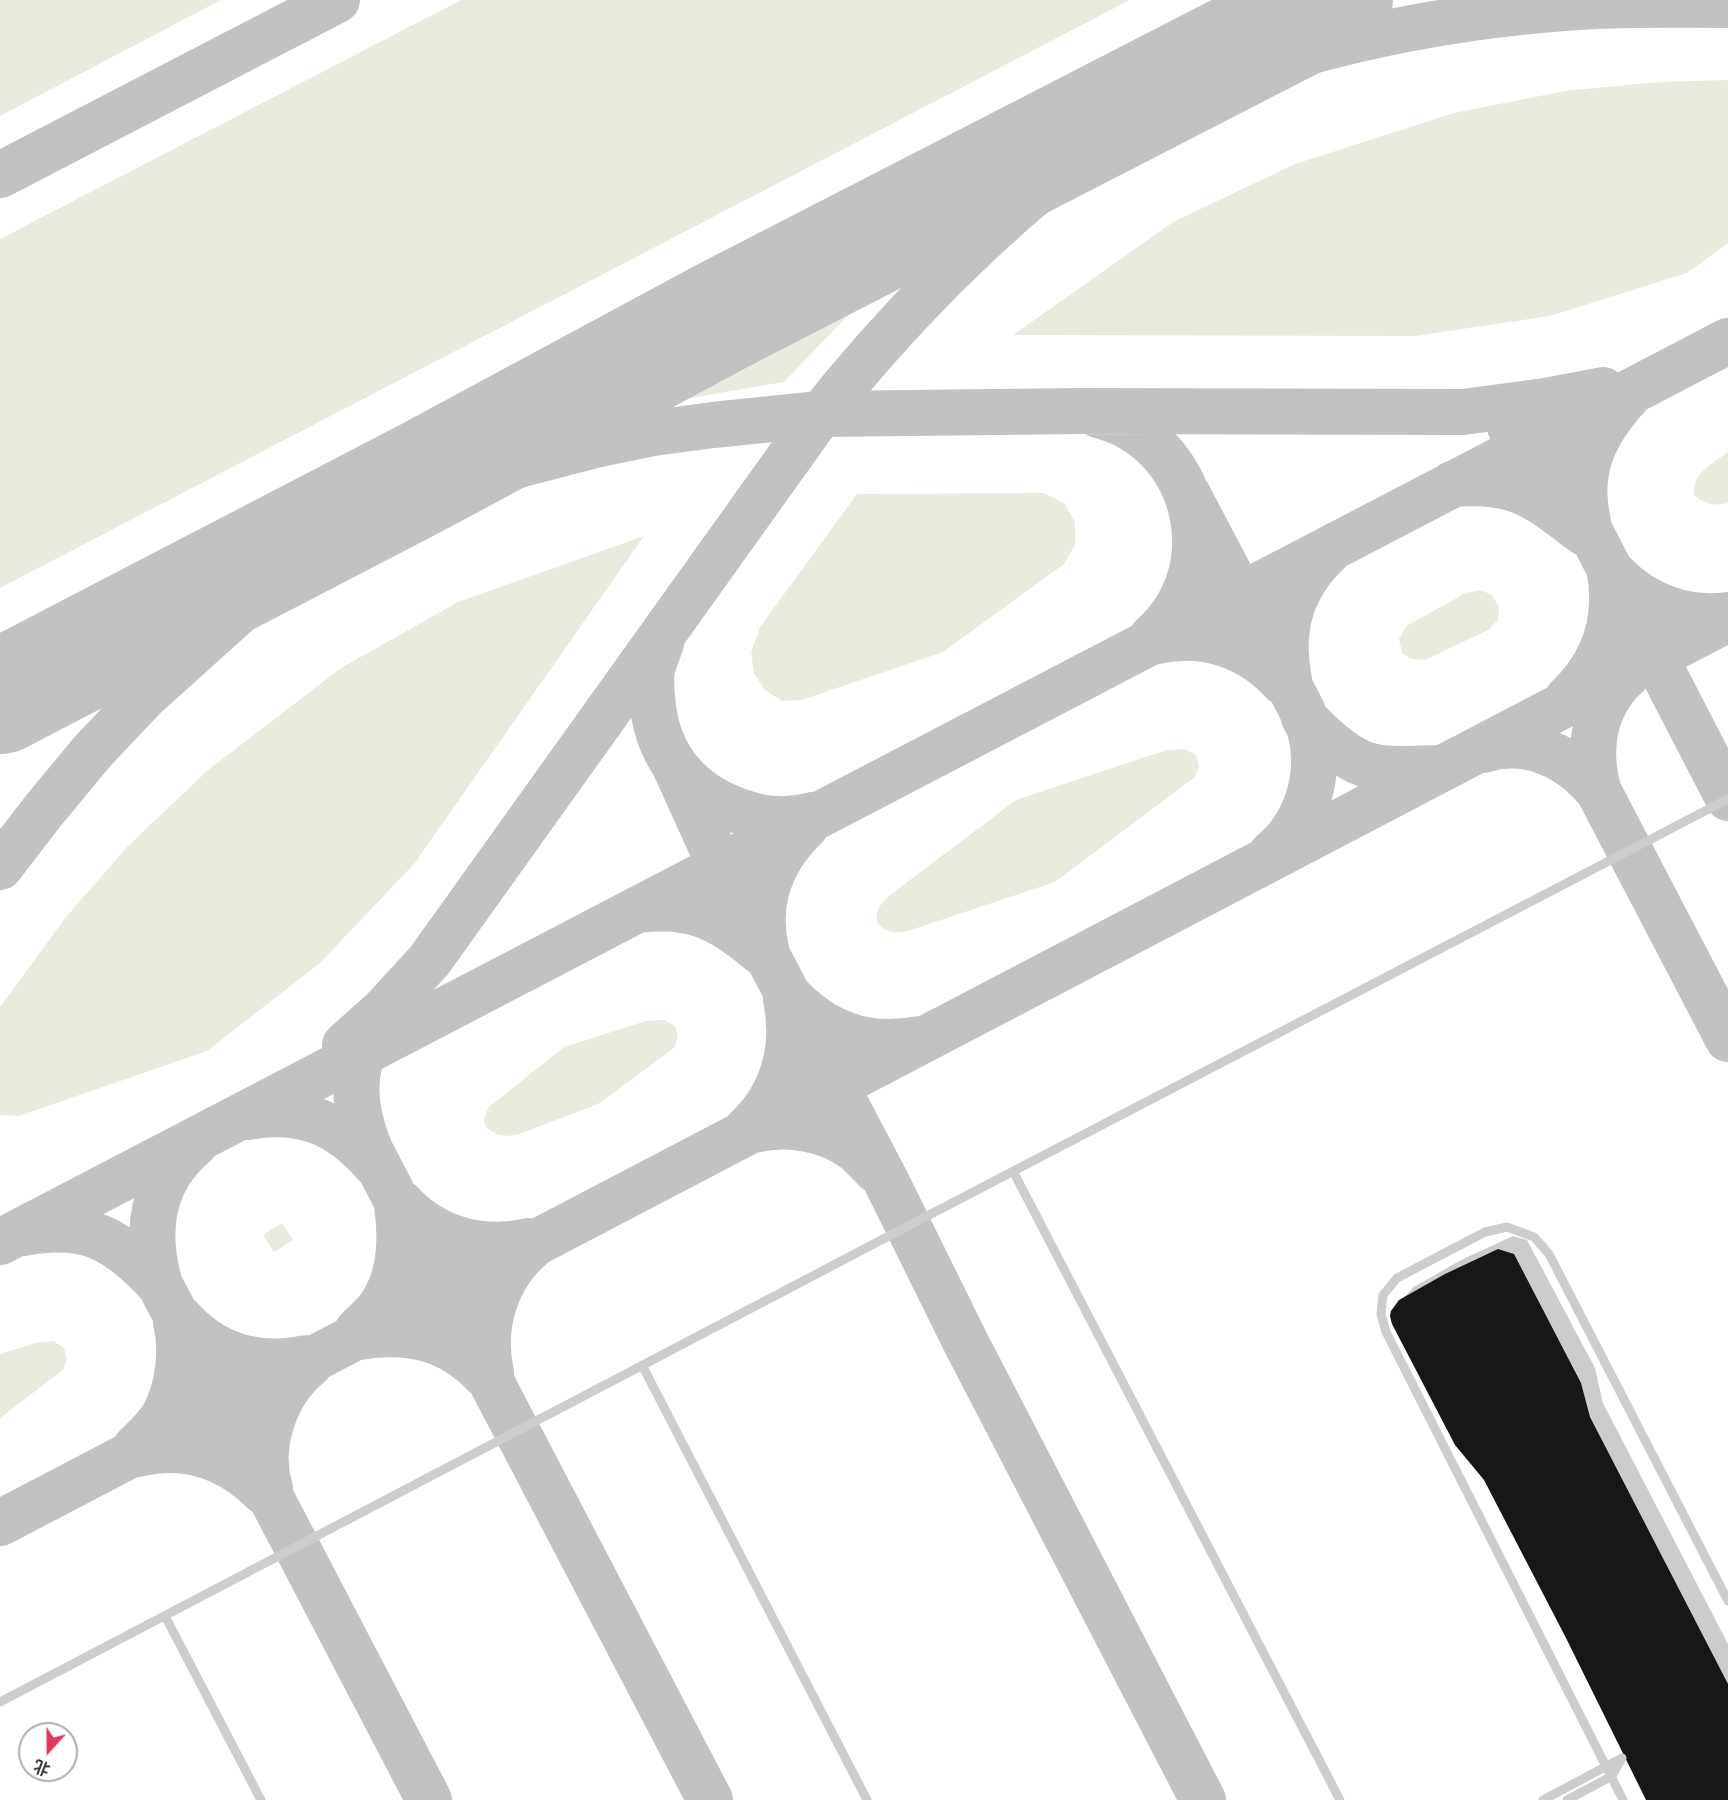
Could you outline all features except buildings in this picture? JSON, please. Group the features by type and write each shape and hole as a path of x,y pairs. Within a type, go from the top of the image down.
{"lane":[{"path":"0,1702 1013,1171 1728,800"},
{"path":"1013,1171 1340,1800"},
{"path":"1623,1800 1386,1332 1381,1314 1383,1295 1397,1278 1485,1232 1507,1227 1534,1237 1549,1254 1728,1601"},
{"path":"642,1365 867,1800"},
{"path":"165,1616 261,1800"},
{"path":"1543,1800 1622,1758 1612,1776 1567,1800"}],"shaded area":[{"path":"0,0 221,0 0,116"},
{"path":"461,0 1130,0 0,588 0,239"},
{"path":"1728,80 1728,243 1687,273 1550,316 1415,336 1013,335 1173,222 1295,164 1454,113 1565,91 1658,82"},
{"path":"929,231 784,382 598,414"},
{"path":"1728,452 1728,503 1706,503 1694,495 1696,481 1704,470"},
{"path":"1044,493 1065,504 1075,522 1075,545 1064,564 943,652 802,700 782,701 765,690 754,674 751,652 760,627 857,494"},
{"path":"644,536 414,864 320,963 207,1051 19,1116 0,1115 0,1007 66,917 127,847 208,770 341,668 458,602"},
{"path":"1481,590 1492,595 1499,607 1498,620 1488,630 1425,660 1411,659 1402,653 1399,639 1406,626 1466,593"},
{"path":"1185,749 1196,755 1199,766 1195,777 1055,882 908,931 891,932 877,923 877,914 883,901 1016,800 1167,750"},
{"path":"664,1020 675,1026 678,1037 674,1048 600,1103 517,1135 500,1135 485,1126 484,1117 489,1107 564,1047 646,1021"},
{"path":"282,1223 293,1240 274,1252 263,1235"},
{"path":"53,1341 64,1348 67,1358 63,1370 0,1418 0,1354 35,1343"}],"taxiway":[{"path":"0,175 337,0"},
{"path":"1213,82 1259,66 1354,40 1450,22 1547,9 1596,6 1728,5"},
{"path":"345,1045 382,1012 429,961 811,427 907,315 1012,213 1088,150 1244,47"},
{"path":"0,1242 1728,341"},
{"path":"293,545 368,514 480,475 595,445 653,433 713,425 820,414 1083,411 1463,412 1545,401 1603,390"},
{"path":"1588,522 1584,486 1586,469 1597,439 1628,396"},
{"path":"1098,415 1132,429 1159,451 1179,478 1191,510 1195,543 1190,577 1176,609 1152,637"},
{"path":"1510,427 1539,449 1562,477 1728,798"},
{"path":"1452,484 1494,484 1525,493 1553,509 1586,534"},
{"path":"1187,493 1299,703 1311,734 1314,767 1308,800 1293,829 1271,854"},
{"path":"0,867 92,752 144,697 265,588 333,540"},
{"path":"1289,680 1286,643 1291,610 1305,579 1329,551"},
{"path":"1567,699 1590,672 1605,641 1612,608 1610,573"},
{"path":"1614,574 1638,594 1666,608 1697,615 1728,615"},
{"path":"0,1523 1728,619"},
{"path":"1157,641 1192,638 1226,644 1257,659 1283,682"},
{"path":"661,643 651,675 653,707 662,743 680,772 706,795 748,814 785,819 812,815"},
{"path":"1599,792 1593,759 1596,728 1608,698 1629,673"},
{"path":"1304,718 1340,750 1364,764 1392,769 1439,768"},
{"path":"1483,750 1500,746 1516,746 1547,753 1575,769 1599,792 1728,1039"},
{"path":"673,762 720,866 885,1179 965,1341 1203,1800"},
{"path":"766,949 763,914 769,882 784,852 806,826"},
{"path":"638,910 674,909 705,916 732,930 761,952"},
{"path":"747,1129 770,1101 784,1070 789,1035 786,999"},
{"path":"793,1000 819,1021 859,1039 882,1042 920,1039"},
{"path":"369,1033 359,1064 356,1092 360,1120 370,1150 710,1800"},
{"path":"247,1117 285,1114 318,1121 348,1138 375,1164"},
{"path":"754,1130 793,1127 833,1136 856,1150 876,1170"},
{"path":"195,1144 168,1174 155,1209 153,1246 160,1285 429,1800"},
{"path":"401,1203 428,1226 460,1240 493,1245 528,1241"},
{"path":"357,1331 380,1307 396,1271 399,1245 397,1205"},
{"path":"23,1233 66,1230 100,1237 129,1256 160,1285"},
{"path":"491,1373 488,1338 494,1304 508,1273 531,1247"},
{"path":"181,1319 208,1343 238,1356 271,1361 307,1358"},
{"path":"135,1448 161,1420 173,1394 179,1357 176,1322"},
{"path":"359,1337 395,1334 428,1339 458,1353 486,1376"},
{"path":"270,1489 266,1455 272,1420 287,1389 310,1364"},
{"path":"138,1454 173,1450 206,1455 222,1461 251,1480 264,1492"}],"runway":[{"path":"0,697 425,476 722,316 1336,0"}]}
